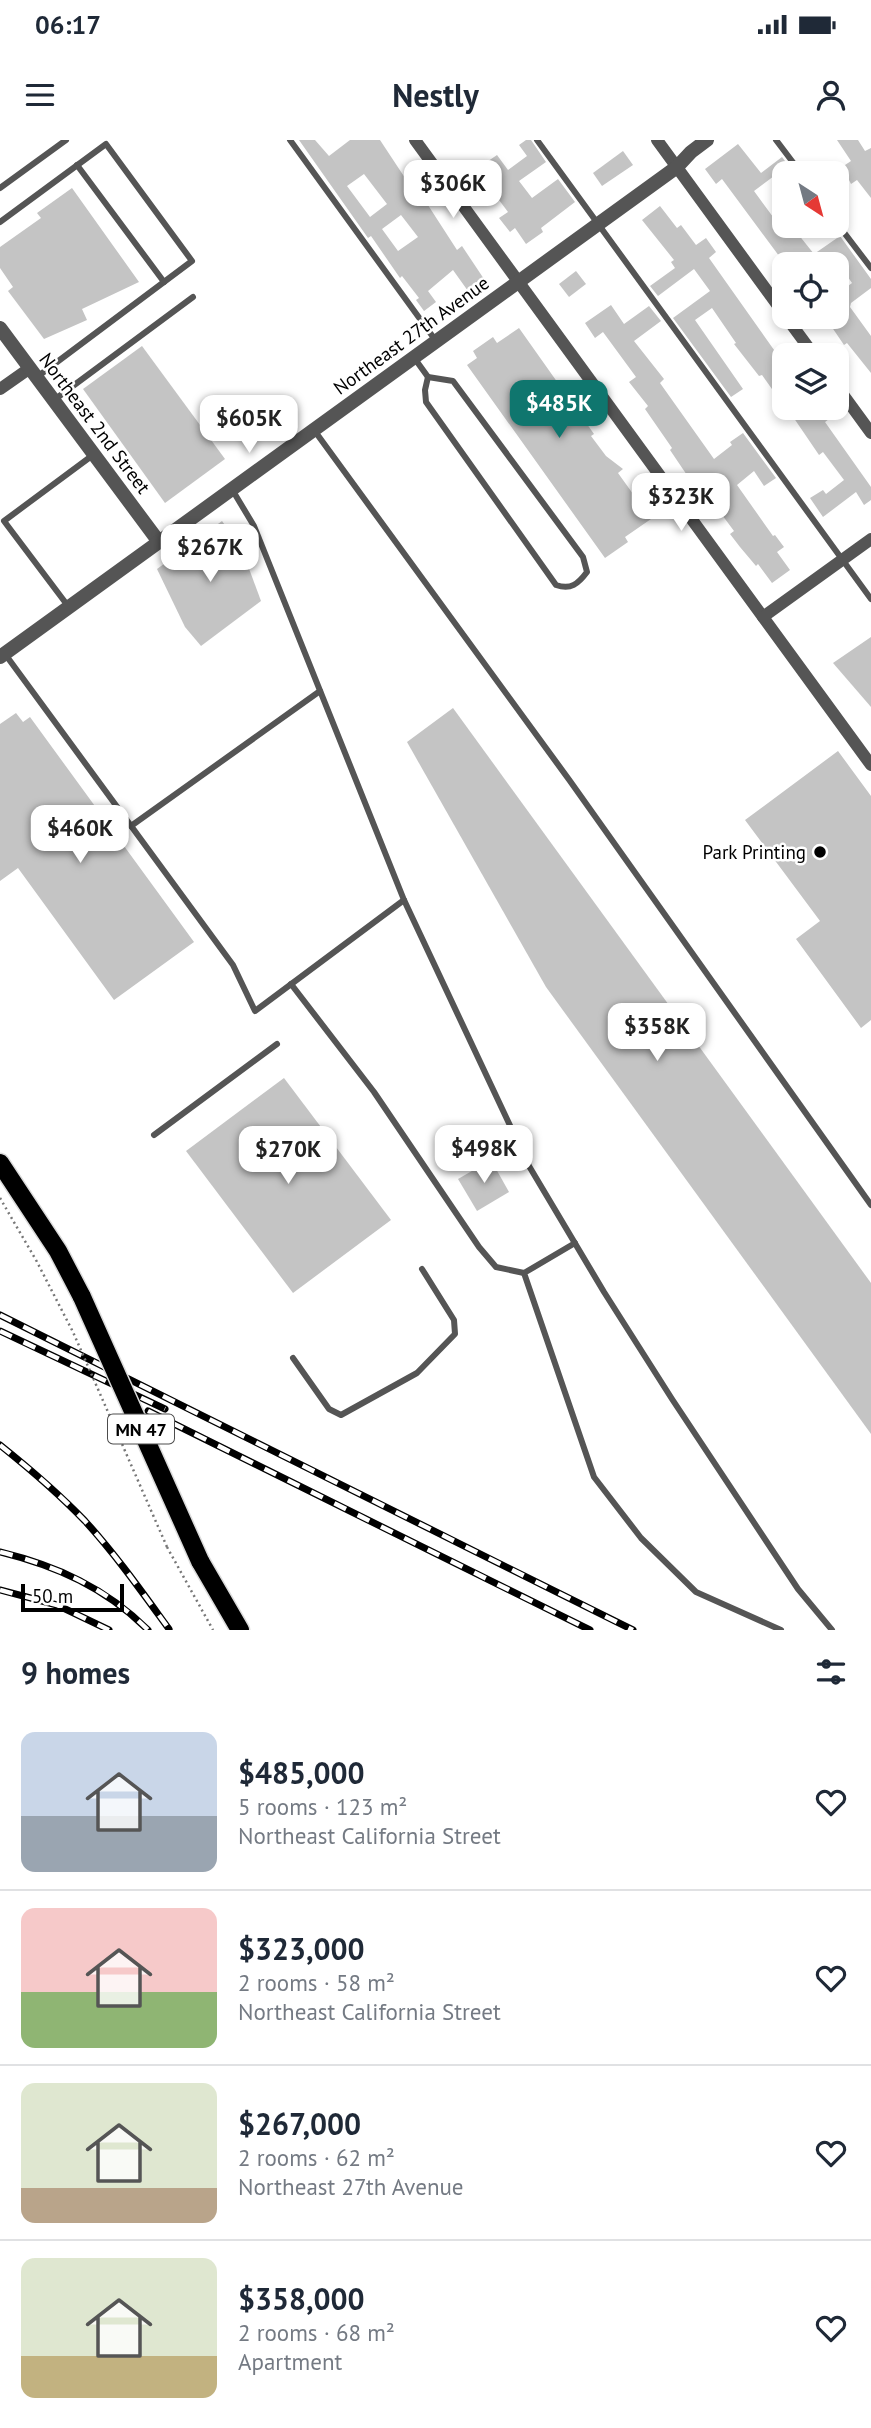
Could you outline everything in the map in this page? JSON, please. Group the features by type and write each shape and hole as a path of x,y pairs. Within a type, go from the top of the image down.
{"main road":[{"name":"MN 47","path":"0,1163 58,1251 82,1297 200,1561 240,1630"}],"street":[{"path":"415,140 871,765"},
{"path":"657,140 772,297"},
{"name":"Northeast 27th Avenue","path":"3,655 677,167 707,140"},
{"name":"Northeast 2nd Street","path":"0,328 159,542"},
{"path":"0,389 33,372"},
{"path":"849,403 871,433"},
{"path":"763,617 871,539"}],"lane":[{"path":"0,188 66,140"},
{"path":"290,140 436,341"},
{"path":"537,140 871,599"},
{"path":"776,140 792,161"},
{"path":"0,222 106,144 192,261 33,372"},
{"path":"77,166 164,282"},
{"path":"848,238 871,268"},
{"path":"54,400 193,297"},
{"path":"414,357 428,377 453,381 524,476 583,557 587,572 579,583 566,588 556,585 426,402 428,377"},
{"path":"314,430 570,781 871,1205"},
{"path":"69,607 2,518 94,454"},
{"path":"232,489 254,526 404,900 529,1166 672,1399 798,1589 832,1630"},
{"path":"3,655 233,965 255,1011 404,900"},
{"path":"131,826 320,691"},
{"path":"291,984 374,1092 496,1267 524,1273 575,1243"},
{"path":"154,1135 277,1044"},
{"path":"293,1358 329,1409 341,1415 417,1373 455,1334 454,1320 422,1269"},
{"path":"524,1273 594,1477 641,1538 696,1592 780,1630"}],"path":[{"path":"0,1198 73,1332 167,1547 213,1630"}],"building":[{"path":"299,140 315,140 329,156 350,140 380,140 411,187 415,185 457,250 462,246 484,279 468,291 453,270 428,291 436,302 424,311 416,300 419,298 402,276 400,278 371,236 368,238","holes":["364,174 387,204 370,217 347,186","401,215 418,237 398,251 382,229"]},
{"path":"531,140 546,162 519,181 532,198 558,179 575,202 541,228 543,232 526,244 515,228 510,232 499,218 508,212 487,184 484,182 480,185 473,176 477,173 475,170 497,155 508,170 527,156 519,145"},
{"path":"837,140 858,140 865,151 871,148 871,198 857,180 851,184 851,161"},
{"path":"738,144 761,173 772,165 772,178 754,191 772,216 772,238 801,238 812,252 776,252 722,179 716,184 705,169"},
{"path":"623,151 633,165 602,186 593,173"},
{"path":"72,188 139,282 82,309 87,320 44,339 8,291 13,287 0,268 0,247 41,218 37,213"},
{"path":"660,206 677,228 681,225 696,245 706,238 716,252 709,258 772,347 772,389 734,344 736,343 712,308 695,320 743,389 731,397 673,318 710,291 694,269 658,296 650,286 675,268 671,262 674,260 642,220"},
{"path":"837,238 841,238 871,279 871,288 851,303 850,307 871,336 871,373 849,343 843,343 833,329 849,329 849,285 852,283 849,279 849,252 817,252"},
{"path":"576,271 586,284 569,297 559,284"},
{"path":"611,305 624,324 649,306 661,321 634,341 664,379 660,383 714,459 743,433 776,478 764,486 754,471 737,485 773,536 775,535 784,547 777,552 790,570 772,583 730,534 734,531 699,484 695,487 670,450 672,448 645,409 648,406 629,382 636,377 603,332 595,338 585,323"},
{"path":"519,328 594,434 591,436 606,456 623,469 618,473 651,519 625,537 628,542 605,558 467,365 477,358 473,351 493,337 497,343"},
{"path":"142,346 225,459 165,503 83,389"},
{"path":"795,420 828,420 825,422 871,487 871,500 864,505 856,492 823,517 810,498 823,490 826,494 844,480 823,452 819,455"},
{"path":"222,521 241,547 261,601 201,646 185,627 157,569"},
{"path":"871,637 871,707 833,663"},
{"path":"453,708 871,1283 871,1434 546,987 407,742"},
{"path":"16,713 23,722 30,717 194,942 114,1000 18,868 0,881 0,724"},
{"name":"Park Printing","path":"838,751 871,796 871,1020 861,1028 796,939 820,921 745,820"},
{"path":"284,1078 391,1220 293,1293 186,1151"},
{"path":"491,1160 509,1192 477,1211 458,1179"}],"railway":[{"path":"0,1315 633,1630"},
{"path":"0,1331 165,1409"},
{"path":"148,1411 590,1630"},
{"path":"0,1445 85,1521 118,1560 169,1629"},
{"path":"0,1552 41,1564 80,1581 115,1602 148,1630"},
{"path":"0,1590 57,1605 109,1630"}],"place":[{"name":"Park Printing","path":"820,852"}]}
